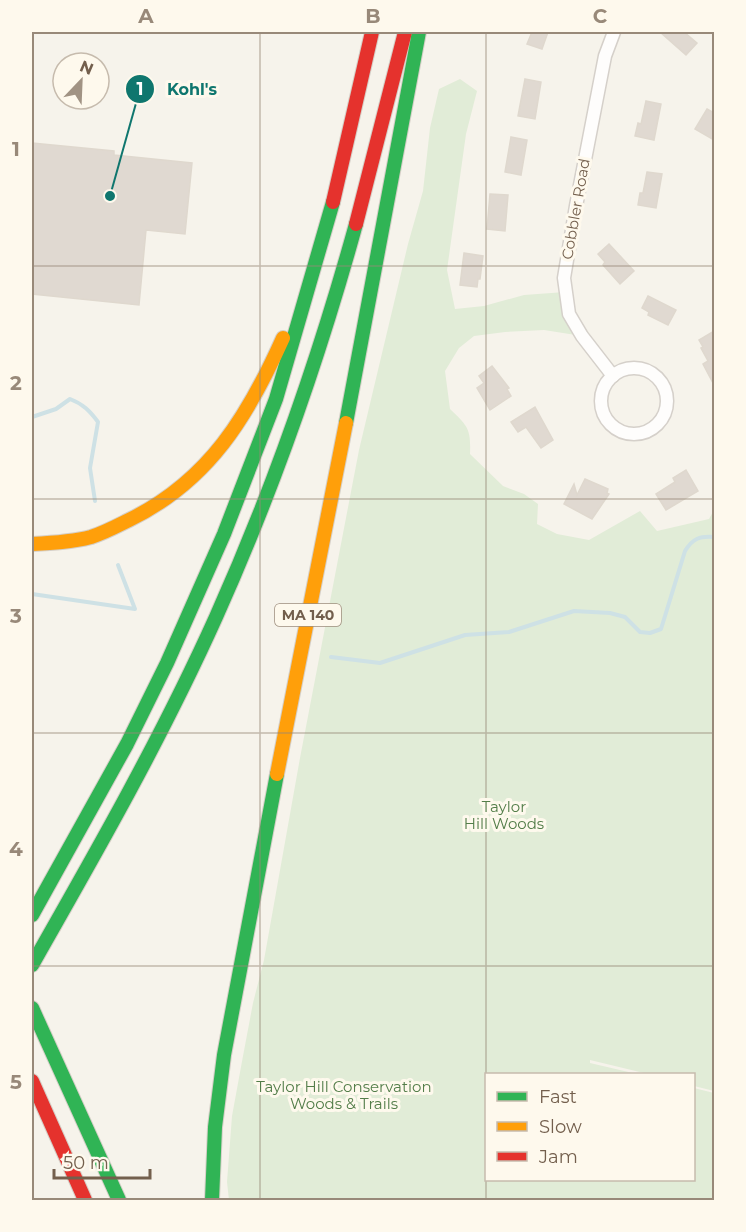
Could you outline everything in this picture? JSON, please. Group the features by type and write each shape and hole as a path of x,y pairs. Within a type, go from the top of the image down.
{"highway":[{"path":"35,910 127,744 166,663 224,534 276,399 333,201 372,32"},
{"path":"32,965 168,717 238,564 268,491 315,364 342,277 379,142 405,32"},
{"name":"MA 140","path":"212,1200 213,1136 232,1006 420,32"},
{"path":"32,544 92,536 138,517 179,491 217,454 241,421 278,348 319,250"},
{"path":"32,1008 119,1200"},
{"path":"32,1081 85,1200"}],"street":[{"name":"Cobbler Road","path":"614,32 605,56 564,278 569,314 582,336 614,376"},
{"path":"638,369 650,373 660,381 666,393 667,406 662,418 653,428 641,433 628,433 615,428 606,418 602,406 603,392 614,376 625,370 638,369"}],"green space":[{"name":"Taylor Hill Woods","path":"460,79 477,91 466,134 447,270 455,309 484,306 524,295 565,292 582,336 544,330 505,332 474,336 459,348 445,371 450,409 467,428 470,454 503,486 524,494 538,504 537,524 557,534 589,540 640,511 657,531 709,519 714,510 714,1091 695,1086 695,1073 644,1073 590,1060 590,1063 633,1073 485,1073 485,1181 695,1181 695,1088 714,1093 714,1200 229,1200 227,1182 232,1116 253,1003 264,960 359,450 408,244 423,191 430,128 439,89"}],"building":[{"path":"532,32 548,32 542,49 527,44"},
{"path":"660,32 684,32 697,43 686,55"},
{"path":"525,79 541,82 535,119 518,116"},
{"path":"646,101 661,104 654,140 635,136 638,123 641,124"},
{"path":"707,109 714,113 714,140 695,129"},
{"path":"511,137 527,140 521,175 505,172"},
{"path":"32,143 114,151 114,155 192,163 185,234 146,230 139,305 32,294"},
{"path":"647,172 662,174 656,208 638,205"},
{"path":"490,194 508,195 505,231 487,229"},
{"path":"609,244 634,271 620,284 603,265 605,262 598,254"},
{"path":"464,253 483,256 477,287 460,285"},
{"path":"648,296 676,310 668,325 648,315 649,312 642,308"},
{"path":"714,331 714,385 703,364 708,361 699,340"},
{"path":"492,366 509,388 507,389 511,396 490,410 477,388 484,383 479,376"},
{"path":"535,407 553,440 541,448 526,427 518,432 511,422"},
{"path":"686,470 698,491 666,510 656,494 675,482 673,478"},
{"path":"585,479 608,489 609,494 592,519 564,504 574,484 577,495"}],"waterway":[{"path":"32,417 56,409 70,399 92,414 98,422 90,468 95,501"},
{"path":"331,657 380,663 465,635 509,632 574,611 610,613 625,617 640,632 650,633 661,629 685,551 697,539 714,537"},
{"path":"32,594 135,609 118,565"}],"traffic: fast":[{"path":"346,423 419,32"},
{"path":"32,915 127,744 167,663 224,534 276,399 333,202"},
{"path":"32,965 151,750 195,662 237,569 294,423 327,324 356,224"},
{"path":"212,1200 215,1127 224,1055 277,774"},
{"path":"32,1008 119,1200"}],"traffic: slow":[{"path":"32,544 77,540 101,534 157,504 182,486 204,466 240,420 270,367 283,338"},
{"path":"277,774 346,423"}],"traffic: jam":[{"path":"333,202 372,32"},
{"path":"356,224 405,32"},
{"path":"32,1081 85,1200"}],"place":[{"name":"Kohl's","path":"110,196"}],"park label":[{"name":"Taylor Hill Conservation Woods & Trails","path":"344,1096"}]}
